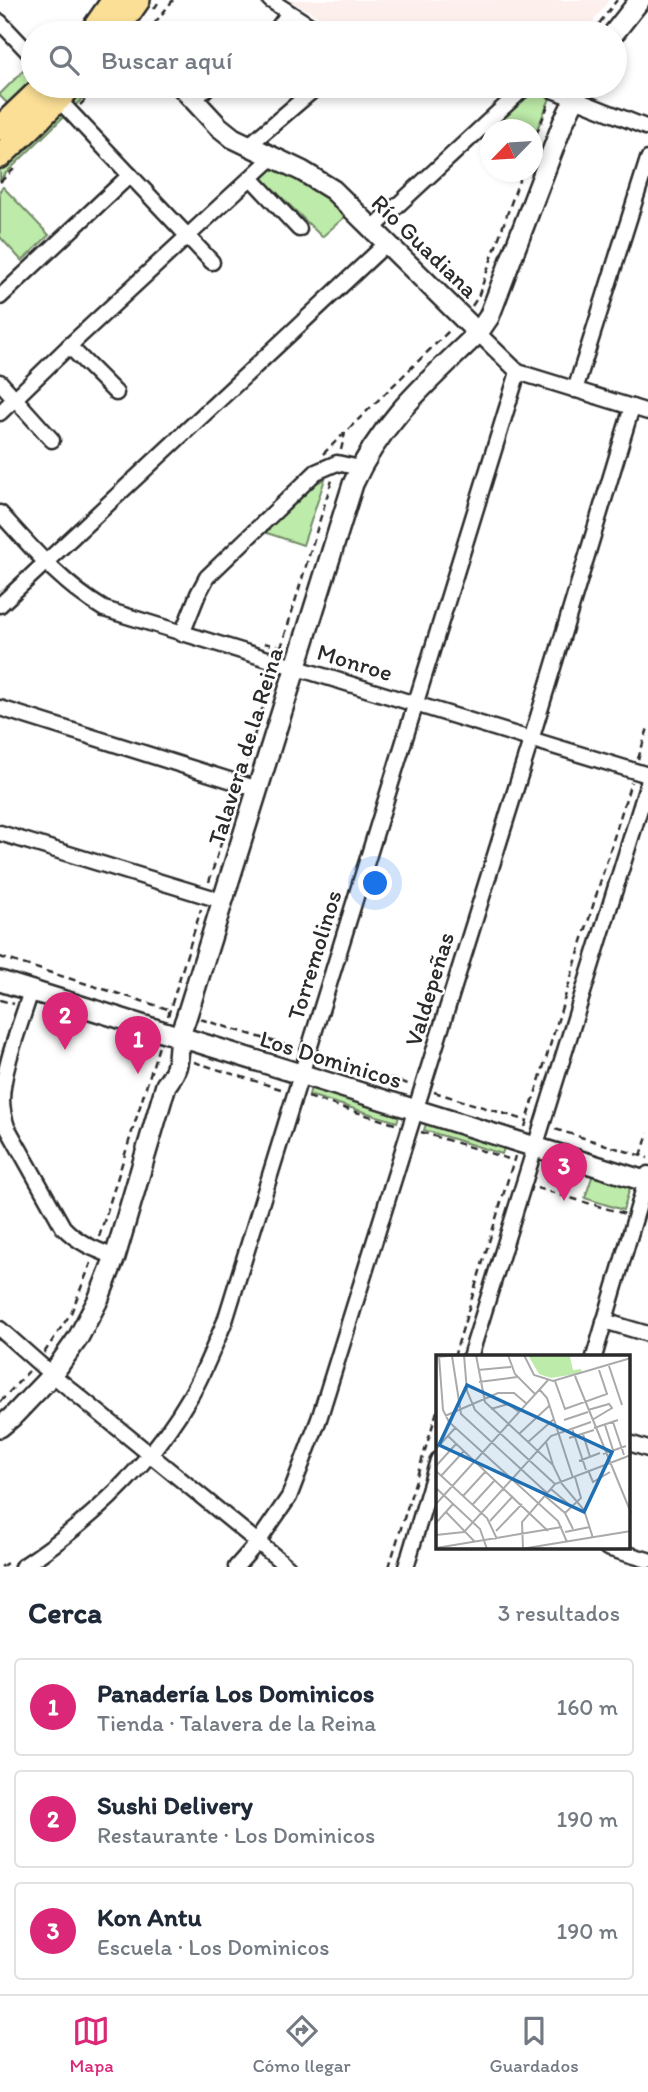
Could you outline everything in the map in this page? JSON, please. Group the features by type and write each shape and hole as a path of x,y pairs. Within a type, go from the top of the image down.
{"main road":[{"path":"116,16 138,0"},
{"path":"0,128 47,98"},
{"path":"0,156 52,98"}],"street":[{"path":"270,0 302,21"},
{"path":"623,21 640,0"},
{"path":"283,21 289,13"},
{"path":"0,22 21,44"},
{"path":"64,98 130,175 212,262"},
{"name":"Río Guadiana","path":"193,98 225,132 333,190 518,372 648,412"},
{"path":"248,146 304,98"},
{"path":"372,229 514,98"},
{"name":"Talavera de la Reina","path":"0,1427 12,1417 45,1368 78,1338 89,1319 114,1257 166,1085 175,1074 180,1038 214,898 249,786 284,659 360,468 393,418 485,325 576,98"},
{"path":"590,98 648,128"},
{"path":"0,412 273,157"},
{"path":"575,390 648,159"},
{"path":"0,297 130,175"},
{"path":"251,178 299,229"},
{"path":"0,606 387,243"},
{"path":"69,346 116,393"},
{"name":"Torremolinos","path":"17,1564 59,1542 119,1490 191,1396 207,1365 225,1321 518,372"},
{"path":"0,382 52,440"},
{"name":"Valdepeñas","path":"236,1567 289,1497 319,1419 632,407"},
{"path":"182,634 207,577 316,472 337,463 360,468"},
{"name":"Monroe","path":"0,513 46,563 83,596 104,609 182,634 284,659 416,705 641,773"},
{"path":"0,708 249,786"},
{"path":"471,1355 524,1154 541,1125 648,783"},
{"path":"0,833 214,898"},
{"name":"Los Dominicos","path":"0,981 180,1038 298,1084 524,1154 647,1179"},
{"path":"31,991 5,1076 2,1110 7,1127 58,1220 75,1239 114,1257"},
{"path":"595,1355 647,1179"},
{"path":"604,1321 648,1334"},
{"path":"0,1329 288,1567"},
{"path":"630,1443 648,1449"},
{"path":"406,1567 433,1495 436,1474"},
{"path":"610,1549 648,1560"}],"path":[{"path":"156,21 173,0"},
{"path":"601,21 617,0"},
{"path":"540,119 545,98"},
{"path":"0,957 170,1010 214,898 249,786 345,433"},
{"path":"254,640 284,659"},
{"path":"454,1355 524,1154 641,773 648,728"},
{"path":"187,1015 308,1052"},
{"path":"0,1402 45,1368 71,1313 96,1250 157,1051"},
{"path":"188,1060 298,1084 524,1154"},
{"path":"541,1125 648,1158"},
{"path":"640,1156 648,1133"},
{"path":"537,1187 635,1217"},
{"path":"389,1567 436,1414"},
{"path":"1,1567 17,1564"}],"shaded area":[{"path":"288,0 609,0 594,21 327,21"}],"green space":[{"path":"21,73 21,97 11,107 0,94"},
{"path":"69,98 83,98 0,179 0,167"},
{"path":"525,98 550,98 541,119 503,119"},
{"path":"272,166 312,186 347,215 322,237 262,178"},
{"path":"3,187 49,235 22,261 0,237 0,190"},
{"path":"325,479 303,545 264,532 309,486"},
{"path":"311,1087 400,1114 397,1122 309,1095"},
{"path":"427,1121 505,1145 502,1154 424,1130"},
{"path":"593,1174 631,1185 623,1210 585,1198"}],"place":[{"name":"Sushi Delivery","path":"65,1050"},
{"name":"Panadería Los Dominicos","path":"138,1074"},
{"name":"Kon Antu","path":"564,1201"}]}
